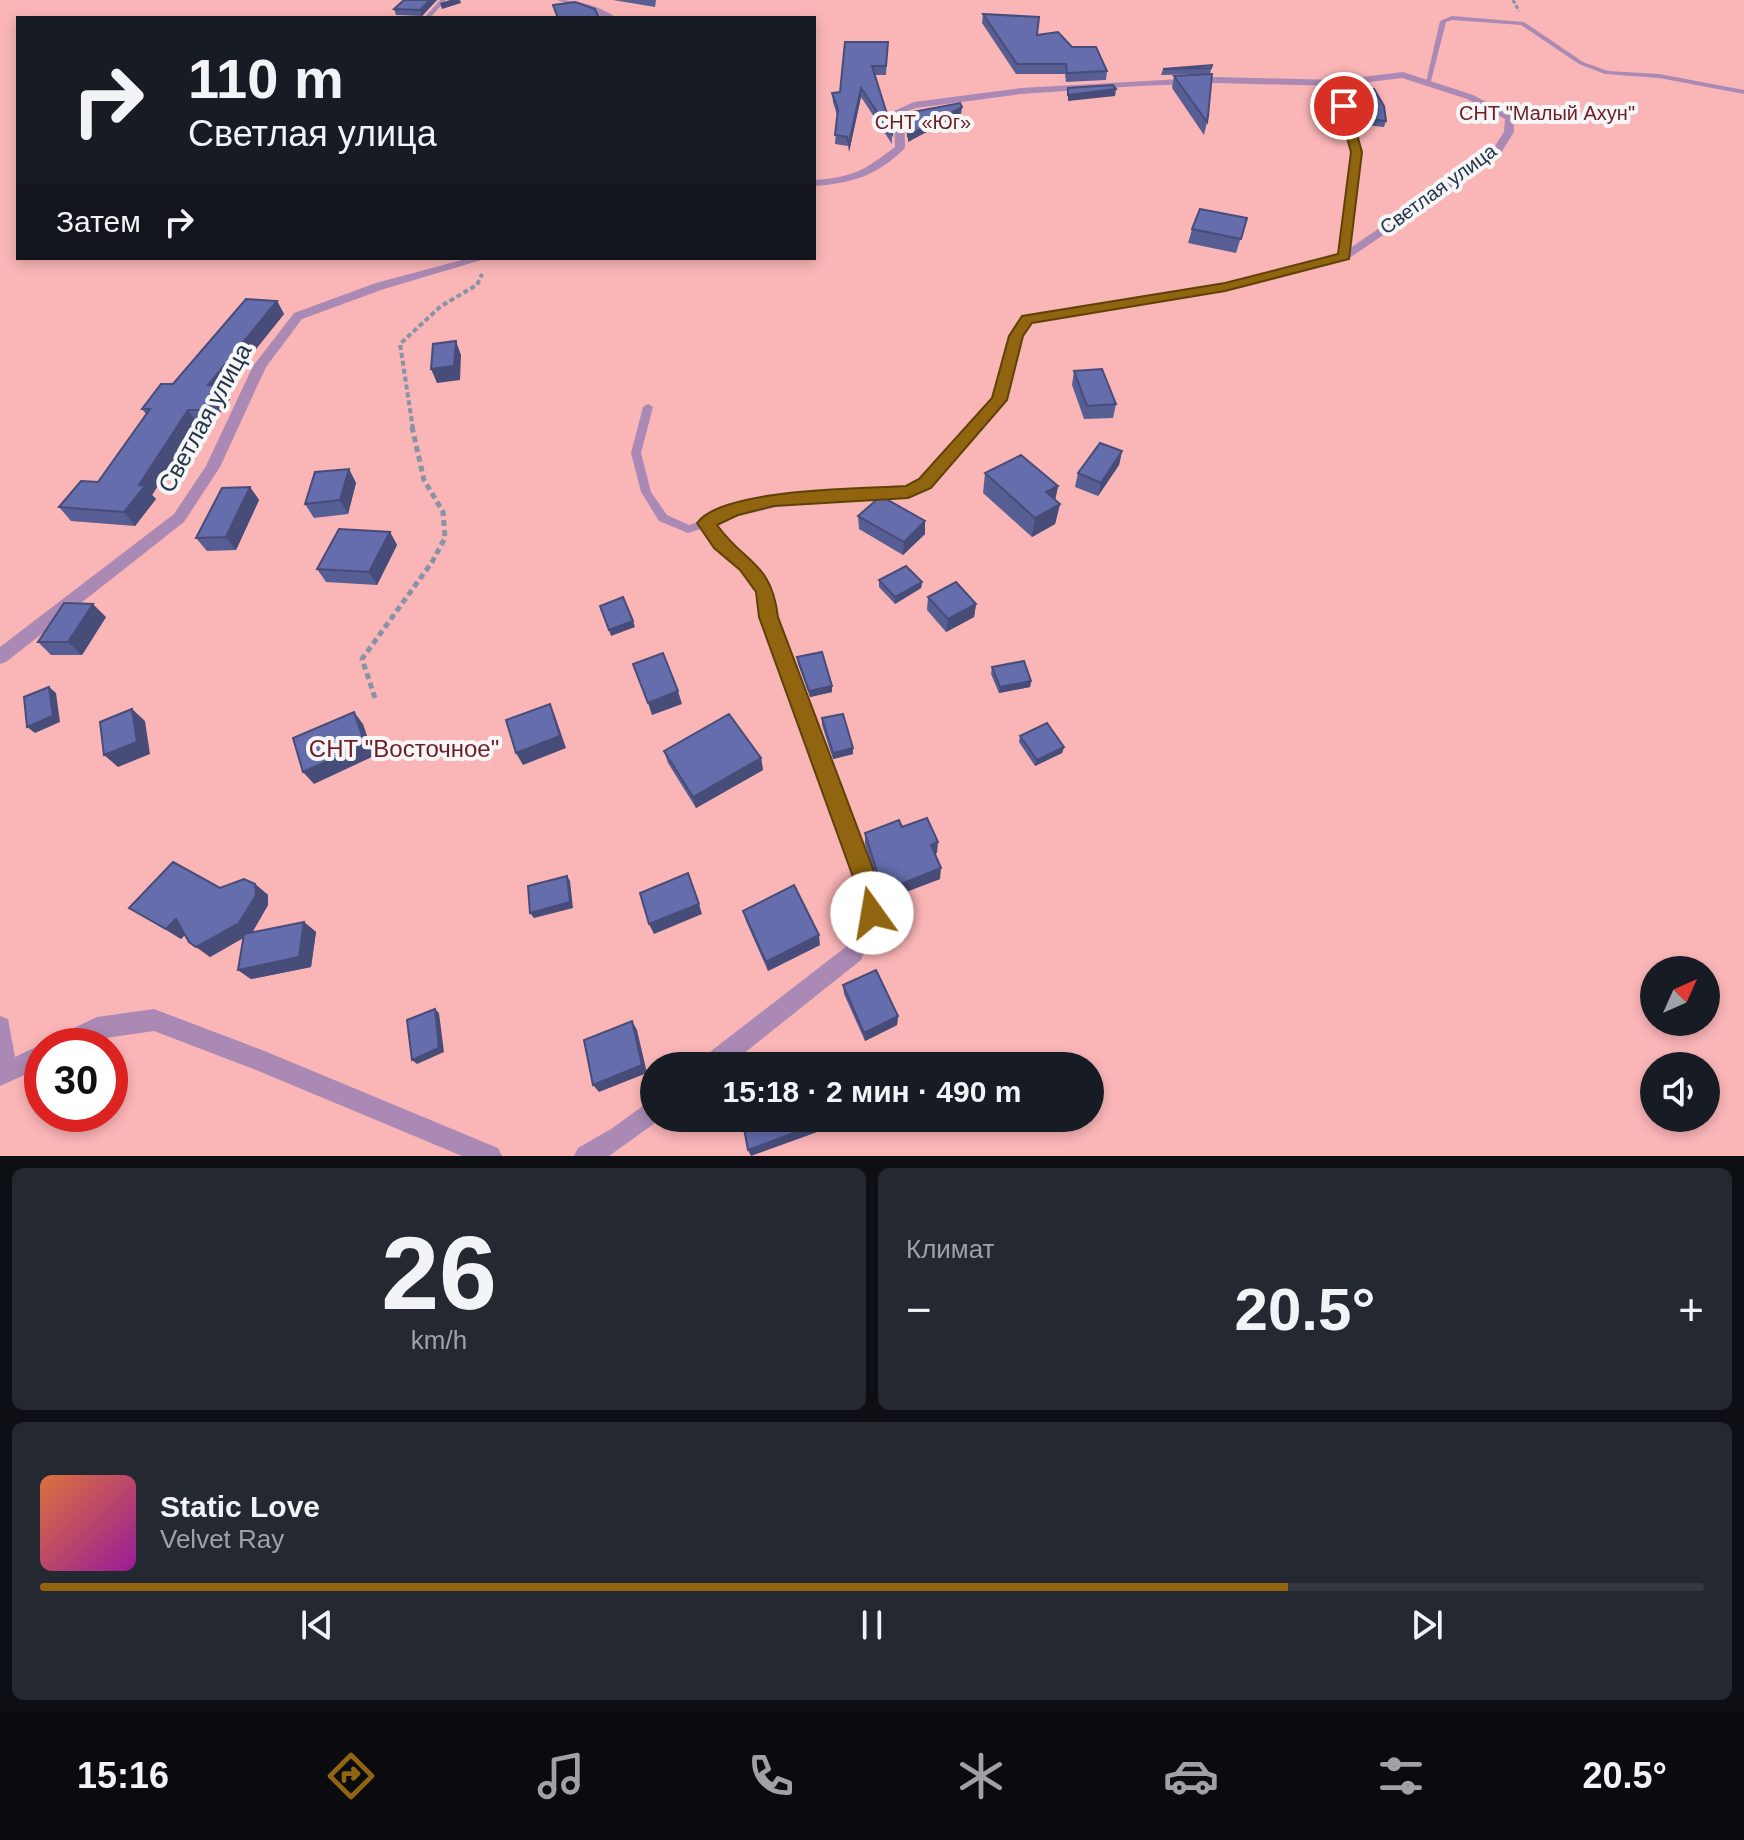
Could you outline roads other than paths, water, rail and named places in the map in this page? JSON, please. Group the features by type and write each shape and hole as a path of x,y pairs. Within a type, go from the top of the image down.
{"street":[{"path":"561,0 609,16"},
{"name":"Светлая улица","path":"706,523 733,509 774,500 908,492 925,484 1000,400 1016,336 1027,319 1225,287 1344,257 1495,154 1509,132 1510,118 1428,81 1403,75 1337,83 1217,80 1021,91 914,105 899,111 900,148 867,173 842,181 816,183"},
{"name":"Светлая улица","path":"0,657 179,518 213,467 260,366 298,316 380,286 484,260"},
{"path":"706,523 721,544 747,565 765,590 769,617 864,877 872,913 854,953 728,1052"},
{"path":"97,1028 154,1020 262,1061 490,1156"},
{"path":"0,1027 3,1074 24,1064"},
{"path":"586,1156 640,1121"}],"lane":[{"path":"429,16 443,0"},
{"path":"1428,81 1443,21 1452,18 1522,23 1581,63 1607,73 1659,76 1744,92"},
{"path":"1337,83 1357,152 1344,257"},
{"path":"648,407 636,453 646,492 663,518 688,529 706,523"}],"park label":[{"name":"СНТ \"Малый Ахун\"","path":"1547,113"},
{"name":"СНТ «Юг»","path":"923,122"},
{"name":"СНТ \"Восточное\"","path":"404,749"}]}
